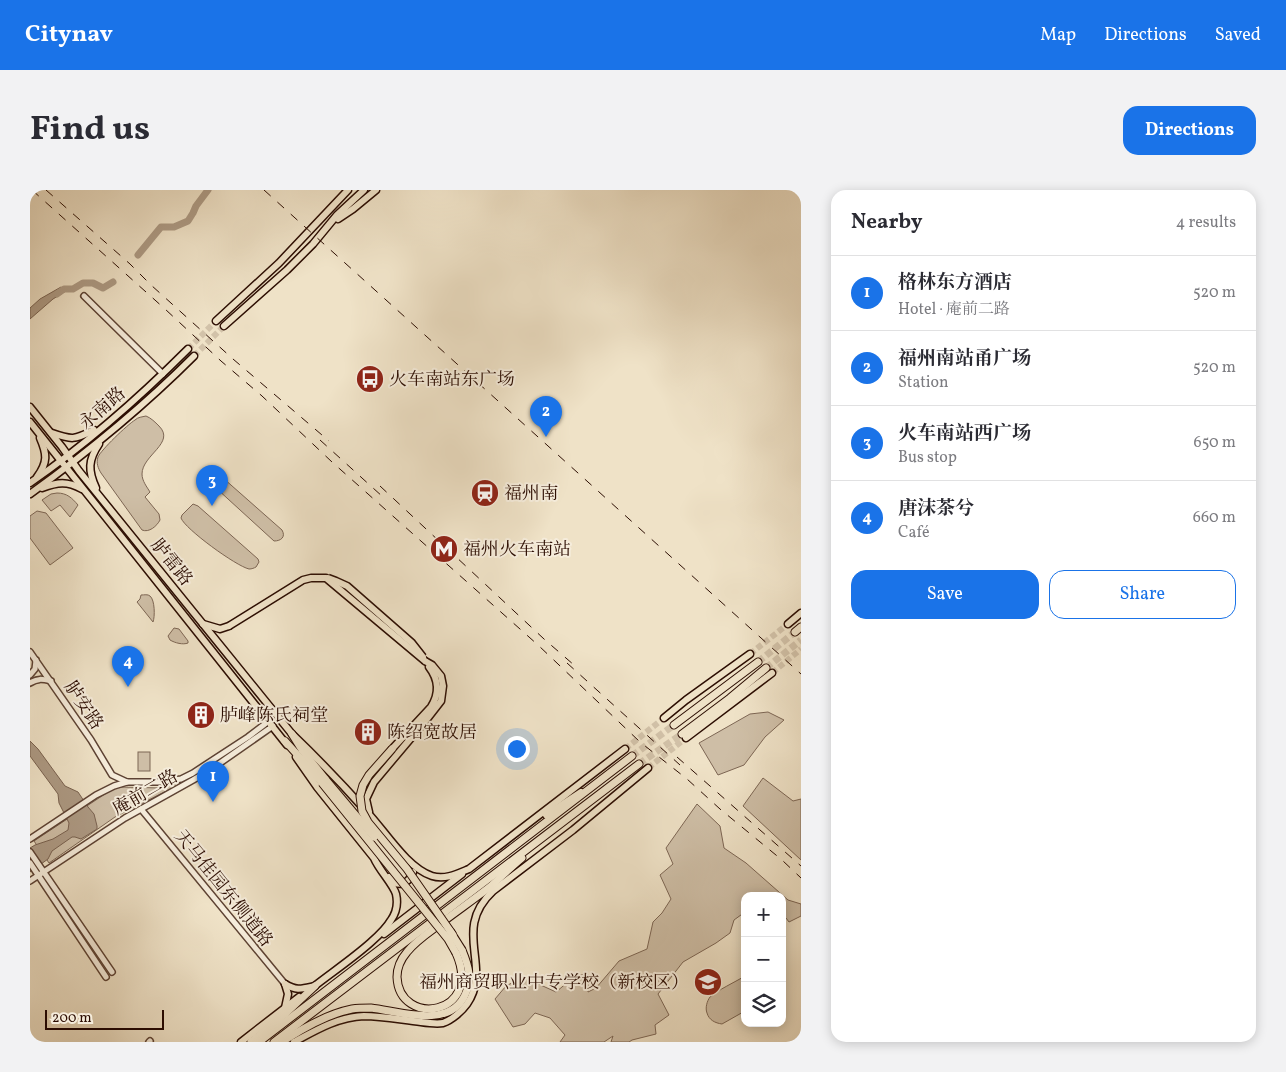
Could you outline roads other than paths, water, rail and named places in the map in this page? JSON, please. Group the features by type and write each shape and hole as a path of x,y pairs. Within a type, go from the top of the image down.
{"highway":[{"path":"795,632 801,626"},
{"path":"674,725 758,662"},
{"path":"684,736 730,698 769,670"},
{"path":"292,734 324,782 448,939 459,951 462,976 460,989 453,1000 440,1007 428,1009 418,1007 406,999 400,988 397,976 404,956 420,939 490,886 554,828"},
{"path":"285,741 377,840 452,935"},
{"path":"282,1042 319,1021 336,1013 352,1009 368,1008 413,1016 443,1014 454,1008 462,1000 467,990 470,978 469,967 452,935 407,870 368,822 362,811 360,796 363,785 369,775 395,752"},
{"path":"259,1042 632,756"},
{"path":"274,1042 639,764"},
{"path":"250,1039 315,986"}],"main road":[{"path":"216,321 279,263 348,190"},
{"path":"224,326 286,271 364,190"},
{"path":"330,224 353,209 376,190"},
{"name":"永南路","path":"32,482 68,456 149,387 188,349"},
{"path":"32,493 66,468 139,408 194,356"},
{"name":"胪雷路","path":"30,407 292,734 329,770 409,861 426,873 439,877 452,876 469,869"},
{"name":"胪雷路","path":"30,422 285,741 317,787 374,858"},
{"path":"49,432 70,439 80,437 104,425"},
{"path":"32,482 45,464 44,448 38,432"},
{"path":"101,498 92,480 90,464 93,453 103,438"},
{"path":"32,493 44,487 62,483 71,484 85,490"},
{"path":"203,624 220,629 230,626 303,580 326,578 425,661 437,679 436,697 370,789 366,802 371,816"},
{"path":"788,624 801,613"},
{"path":"664,718 750,654"},
{"path":"285,984 301,990 315,986 625,749"},
{"path":"293,1042 318,1028 341,1020 364,1016 427,1023 444,1022 458,1014 467,1004 475,989 477,971 472,933 475,918 488,896 573,830 648,768"},
{"path":"511,838 616,769"},
{"path":"490,886 533,855 573,830"},
{"path":"374,858 394,882 400,884 412,875 413,872 409,861"},
{"path":"356,955 387,927 396,909 396,894 374,858"},
{"path":"285,984 288,994 285,1011"},
{"path":"293,1042 319,1021"},
{"path":"241,1042 250,1039"}],"street":[{"path":"84,296 162,374"},
{"name":"胪安路","path":"30,652 91,740 112,775"},
{"path":"30,675 35,669 36,660"},
{"path":"30,683 41,678 52,682"},
{"path":"112,775 127,782 156,783 181,779 271,724"},
{"name":"庵前二路","path":"30,880 42,869 193,780 271,724"},
{"path":"107,789 112,784 112,775"},
{"path":"30,839 107,789 127,782"},
{"name":"天马佳园东侧道路","path":"141,809 285,984"},
{"path":"30,852 112,972"},
{"path":"30,863 106,977"}],"waterway":[{"path":"138,255 161,227 174,227 188,221 208,190"},
{"path":"57,294 64,289 73,289 83,283 93,283 103,288 113,282"}],"tunnel":[{"path":"188,349 216,321"},
{"path":"194,356 224,326"},
{"path":"750,654 788,624"},
{"path":"758,662 795,632"},
{"path":"766,668 801,640"},
{"path":"772,673 801,649"},
{"path":"625,749 664,718"},
{"path":"632,756 674,725"},
{"path":"639,764 682,734"},
{"path":"648,768 686,738"}],"railway":[{"path":"32,190 262,396 332,462 538,645 640,742 687,779 801,878"},
{"path":"46,190 233,359 329,441"},
{"path":"264,190 801,674"},
{"path":"320,440 383,497"},
{"path":"380,486 574,665"},
{"path":"567,663 680,765"},
{"path":"677,757 801,866"}],"place":[{"name":"火车南站东广场","path":"370,379"},
{"name":"福州南站甬广场","path":"546,437"},
{"name":"福州南","path":"485,493"},
{"name":"火车南站西广场","path":"212,506"},
{"name":"福州火车南站","path":"444,549"},
{"name":"唐沫茶兮","path":"128,687"},
{"name":"胪峰陈氏祠堂","path":"201,715"},
{"name":"陈绍宽故居","path":"368,732"},
{"name":"格林东方酒店","path":"213,802"},
{"name":"福州商贸职业中专学校（新校区）","path":"708,982"}]}
